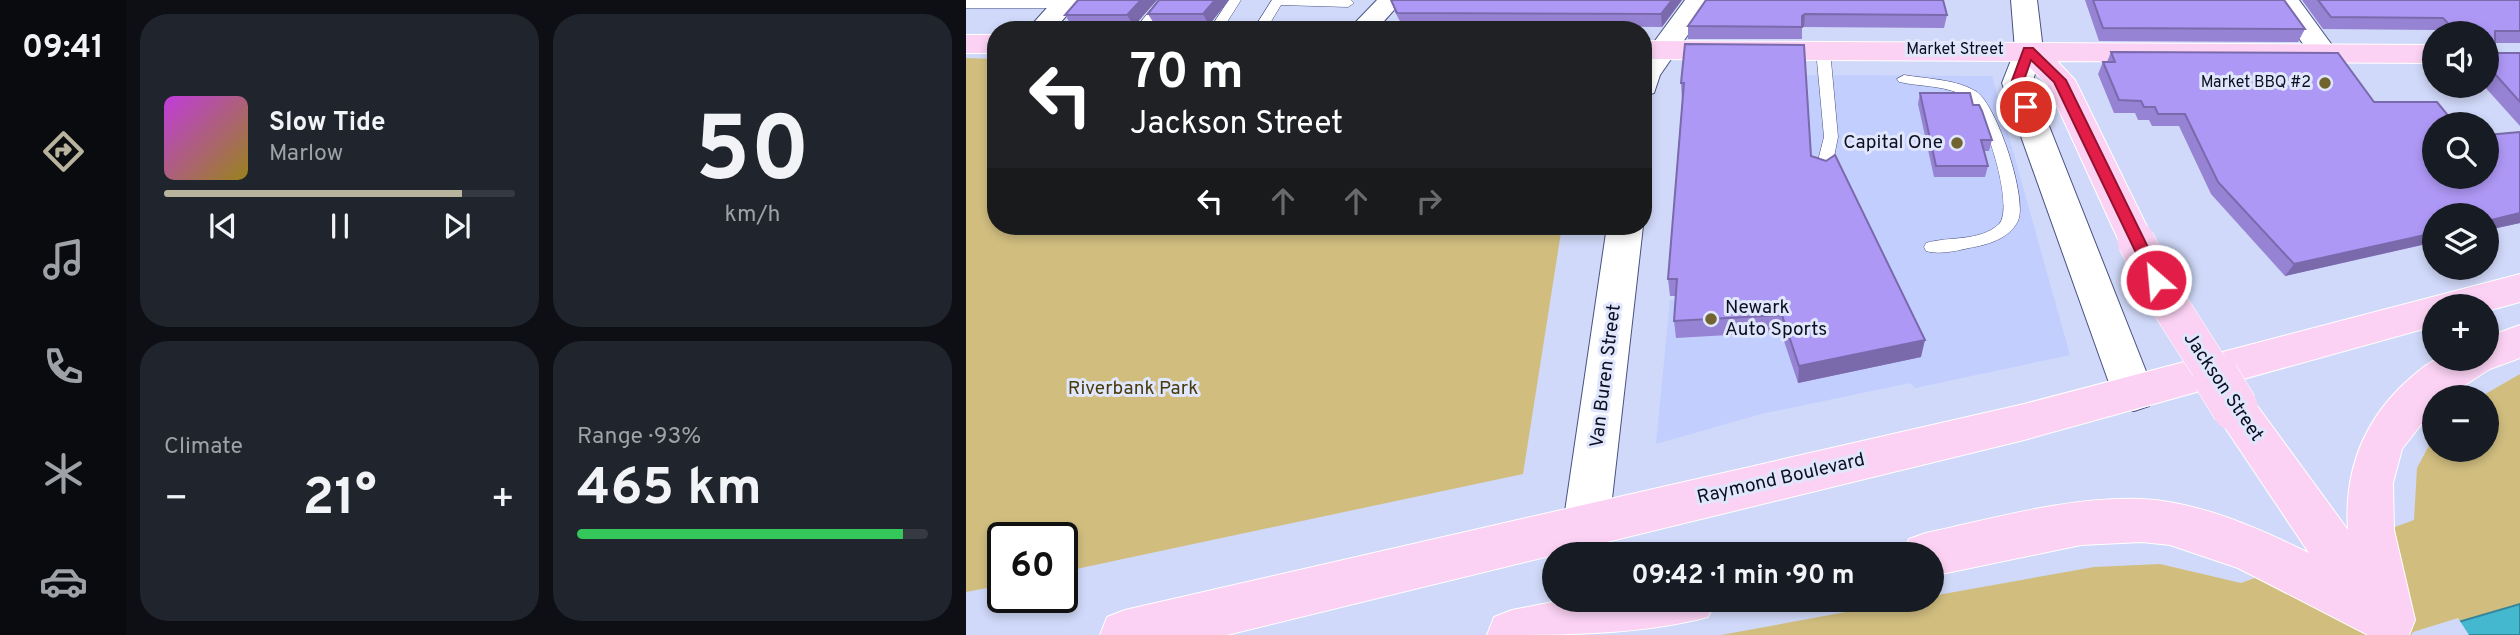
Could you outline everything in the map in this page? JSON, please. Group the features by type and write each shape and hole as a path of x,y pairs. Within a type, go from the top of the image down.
{"main road":[{"path":"966,44 987,44"},
{"name":"Market Street","path":"1653,50 2422,54"},
{"name":"Jackson Street","path":"2029,50 2060,80 2166,299 2235,408 2352,543 2396,628"},
{"path":"2498,294 2520,288"},
{"name":"Raymond Boulevard","path":"1125,635 2134,394 2422,314"},
{"path":"2499,349 2520,341"},
{"path":"2352,543 2383,442 2413,401 2451,371"},
{"path":"1944,552 2120,520 2169,523 2220,538 2278,564 2396,628"},
{"path":"1512,635 1630,612"}],"street":[{"path":"1370,21 1391,0"},
{"path":"1653,50 1699,0"},
{"path":"2024,0 2029,50 2017,83 2134,394"},
{"path":"2285,0 2323,52"},
{"path":"1048,21 1066,2"},
{"name":"Van Buren Street","path":"1586,525 1624,235"}],"lane":[{"path":"1148,21 1165,0"},
{"path":"1221,21 1235,0"},
{"path":"1265,21 1278,1 1348,3"},
{"path":"966,4 1066,2"},
{"path":"1823,50 1830,137 1823,172"},
{"path":"1904,79 1953,88 1978,99 1988,113 2013,207 2013,215 2006,228 1994,236 1932,247"}],"shaded area":[{"path":"1804,75 1992,76 2070,355 1915,388 1910,383 1761,414 1656,444 1670,300 1748,294"},
{"path":"2520,604 2520,635 2414,635"}],"green space":[{"name":"Riverbank Park","path":"966,58 987,59 987,235 1561,235 1523,474 1078,569 1078,522 987,522 987,588 966,592"},
{"path":"2520,374 2520,604 2414,635 1721,635 1846,612 1944,612 1944,594 2094,567 2160,564 2241,583 2414,520 2417,468 2422,459 2422,462 2499,462 2499,386"}],"pier":[{"path":"2458,618 2469,635 2411,635 2413,632"}],"building":[{"path":"1078,0 1141,0 1127,15 1065,15"},
{"path":"1159,0 1215,0 1203,14 1148,14"},
{"path":"1391,0 1672,0 1661,14 1397,13"},
{"path":"1706,0 1943,0 1947,15 1805,14 1802,16 1802,27 1688,26"},
{"path":"2093,0 2284,0 2305,29 2103,28"},
{"path":"2318,0 2520,0 2520,31 2499,31 2499,21 2331,17"},
{"path":"1685,44 1804,45 1811,156 1826,161 1835,155 1925,340 1799,366 1782,315 1674,321 1677,279 1668,279"},
{"path":"2111,52 2338,53 2374,102 2437,102 2445,112 2422,112 2422,189 2499,189 2499,134 2520,132 2520,213 2499,218 2499,203 2422,203 2422,236 2294,264 2218,182 2185,114 2158,114 2155,107 2144,107 2141,101 2119,100 2103,62 2115,62"},
{"path":"2499,53 2520,53 2520,102 2499,78"},
{"name":"Capital One","path":"1920,93 1970,93 1973,105 1979,105 1982,111 1992,140 1981,140 1988,166 1936,166"}],"place":[{"name":"Market BBQ #2","path":"2325,83"},
{"name":"Capital One","path":"1957,143"},
{"name":"Newark Auto Sports","path":"1711,319"}],"route":[{"path":"2026,107 2017,83 2029,50 2060,80 2156,280"}]}
